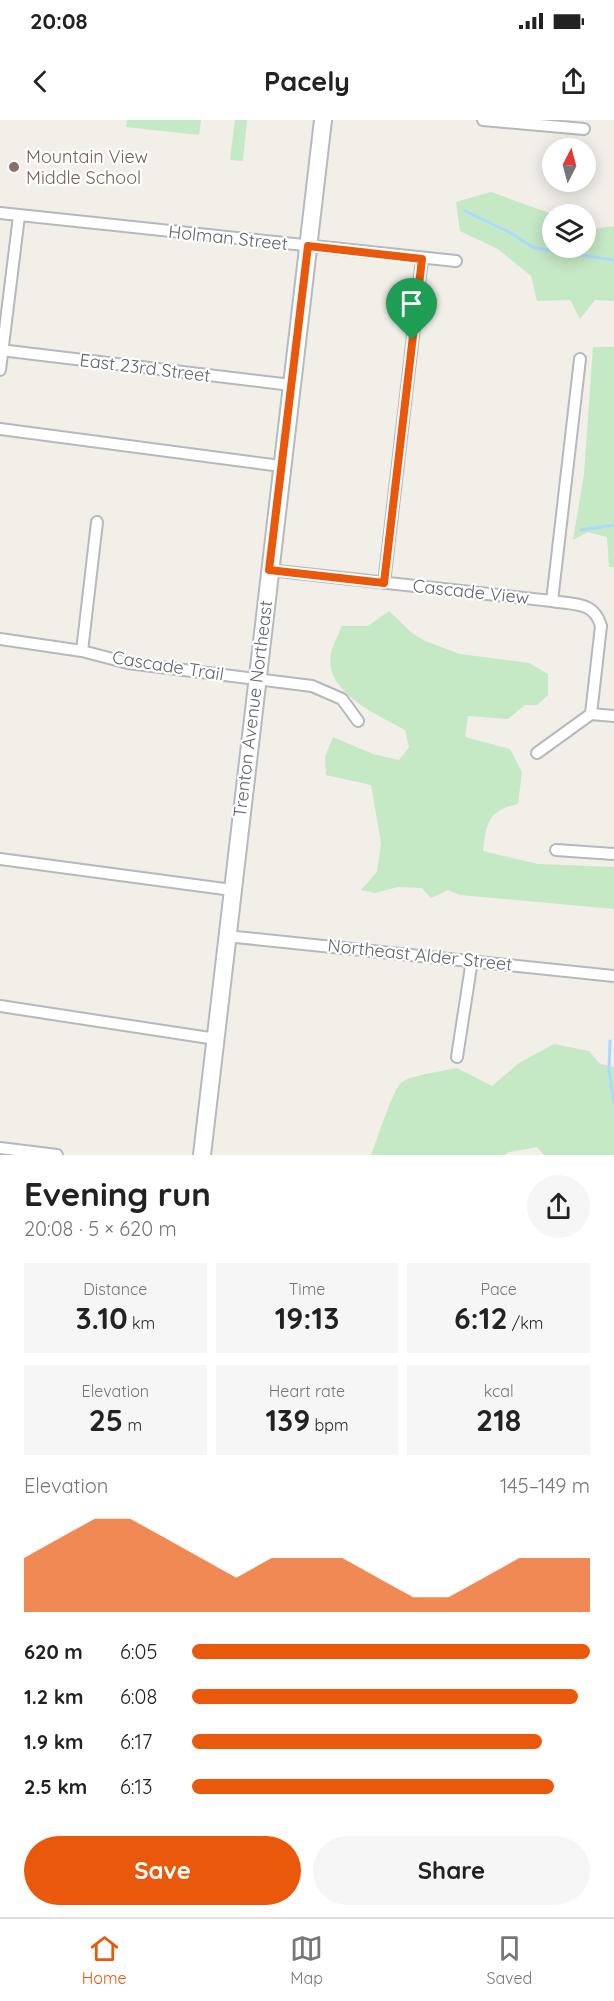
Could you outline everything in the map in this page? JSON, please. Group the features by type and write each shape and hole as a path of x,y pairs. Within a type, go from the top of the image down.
{"main road":[{"name":"Trenton Avenue Northeast","path":"202,1155 323,120"}],"street":[{"path":"483,120 584,129"},
{"name":"Holman Street","path":"0,213 456,261"},
{"path":"0,370 6,286 19,216"},
{"path":"384,583 422,259"},
{"name":"East 23rd Street","path":"2,350 291,385"},
{"path":"552,601 580,359"},
{"path":"0,429 281,466"},
{"path":"82,651 97,522"},
{"name":"Cascade View","path":"269,570 552,601 591,608 598,615 601,626 591,714"},
{"name":"Cascade Trail","path":"0,639 82,651 128,663 293,683 327,691 342,699 358,721"},
{"path":"537,753 591,714 614,716"},
{"path":"556,850 614,854"},
{"path":"0,859 232,890"},
{"name":"Northeast Alder Street","path":"226,936 614,976"},
{"path":"457,1056 472,960"},
{"path":"0,1006 216,1039"},
{"path":"0,1148 50,1155"}],"green space":[{"path":"127,120 201,120 199,135 126,127"},
{"path":"235,120 247,120 243,161 230,160"},
{"path":"491,192 542,210 542,258 596,258 596,229 614,226 614,301 595,300 580,319 570,300 537,301 531,276 498,249 460,231 456,202"},
{"path":"593,347 614,347 614,567 609,567 607,537 588,532 573,540 584,474"},
{"path":"389,611 412,633 425,641 460,654 529,663 548,674 548,695 537,705 525,705 508,719 468,716 465,737 510,749 522,772 518,804 500,810 490,820 483,851 538,864 614,867 614,909 460,895 448,890 431,898 422,888 398,887 375,893 361,890 377,872 381,843 371,785 326,775 325,757 333,737 373,754 399,760 409,747 405,730 355,701 344,691 335,679 331,667 331,653 342,626 368,626"},
{"path":"554,1044 589,1051 600,1064 614,1067 614,1155 544,1155 537,1147 509,1152 505,1155 371,1155 390,1104 402,1082 420,1075 457,1068 492,1086 519,1063"}],"waterway":[{"path":"465,211 509,232 534,248 614,260"},
{"path":"581,530 614,525"},
{"path":"610,1041 609,1069 614,1103"}],"place":[{"name":"Mountain View Middle School","path":"14,167"}],"route":[{"path":"308,246 422,259 412,340 384,583 269,570 308,246"}]}
